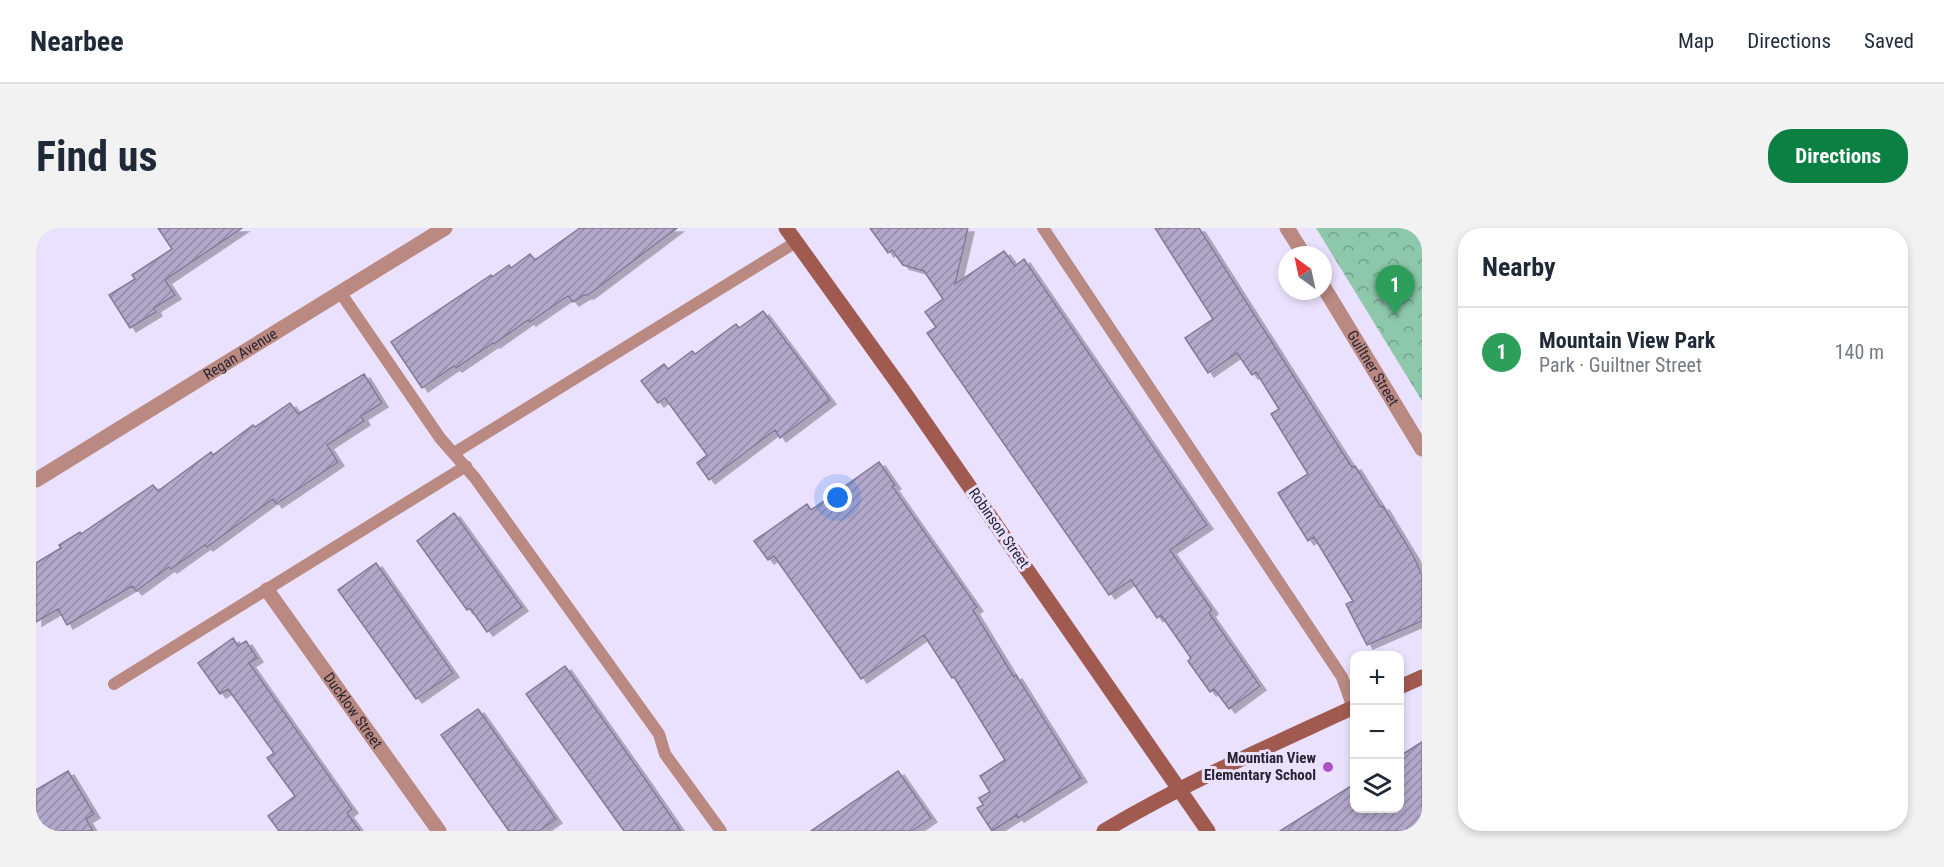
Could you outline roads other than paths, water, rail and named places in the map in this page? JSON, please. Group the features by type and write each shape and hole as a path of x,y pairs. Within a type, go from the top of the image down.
{"street":[{"name":"Regan Avenue","path":"36,480 445,228"},
{"name":"Robinson Street","path":"786,228 904,392 1208,831"},
{"path":"1287,228 1298,246"},
{"name":"Guiltner Street","path":"1332,300 1422,449"},
{"name":"Ducklow Street","path":"267,590 439,831"},
{"path":"1404,685 1422,677"},
{"path":"1104,831 1149,804 1217,770 1350,710"}],"lane":[{"path":"1043,228 1342,677 1353,705"},
{"path":"454,453 796,242"},
{"path":"340,292 440,438 466,466 659,734 665,754 721,831"},
{"path":"114,684 466,466"}],"place":[{"name":"Mountain View Park","path":"1395,315"},
{"name":"Mountian View Elementary School","path":"1328,767"}]}
